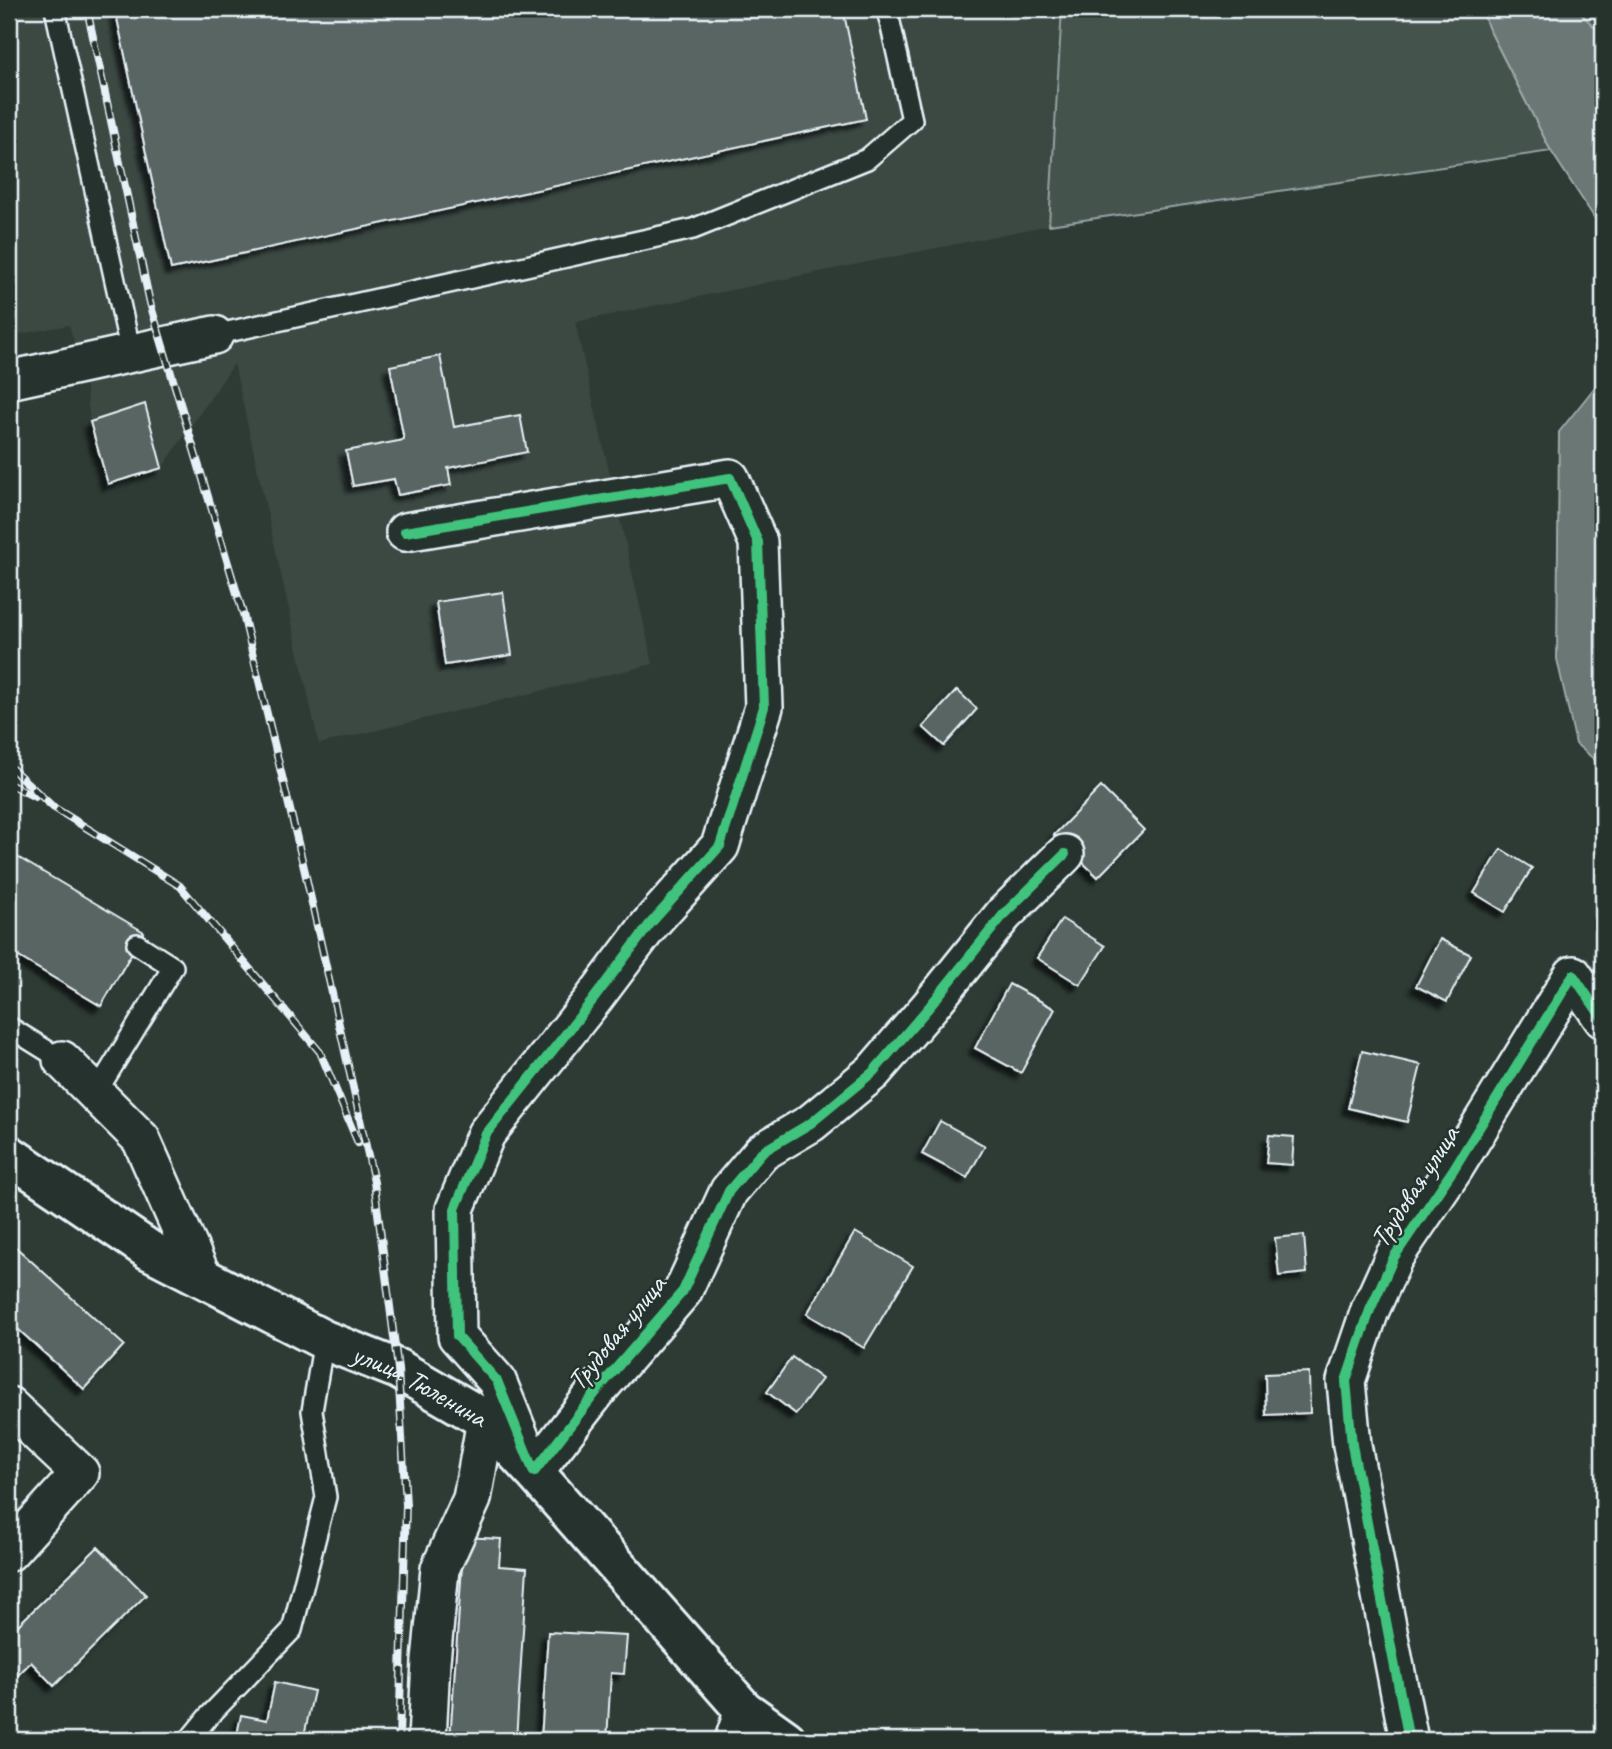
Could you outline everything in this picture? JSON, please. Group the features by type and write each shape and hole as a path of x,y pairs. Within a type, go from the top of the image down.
{"street":[{"path":"9,380 214,335"},
{"path":"405,532 730,478 758,542 764,707 720,846 650,925 486,1134 455,1209 457,1336 497,1381 534,1472"},
{"name":"Трудовая улица","path":"534,1472 600,1387 683,1291 729,1191 737,1181 762,1152 811,1124 873,1072 1004,914 1065,854"},
{"name":"Трудовая улица","path":"1409,1740 1352,1445 1346,1381 1370,1310 1394,1257 1453,1170 1573,975 1603,1019"},
{"path":"62,1060 141,1139 202,1277"},
{"name":"улица Тюленина","path":"9,1155 149,1250 324,1340 397,1369 486,1420 534,1472 743,1730 786,1740"},
{"path":"9,1406 80,1473 9,1552"},
{"path":"427,1740 440,1569 472,1499 486,1420"}],"lane":[{"path":"55,9 131,353"},
{"path":"214,335 693,229 867,159 912,120 887,9"},
{"path":"96,1093 173,968 138,944"},
{"path":"9,1027 62,1060"},
{"path":"189,1740 292,1629 326,1497 312,1411 324,1340"}],"shaded area":[{"path":"9,9 1062,9 1049,225 575,322 653,664 319,744 234,364 162,468 108,484 90,422 85,380 69,325 9,336"},
{"path":"1062,9 1482,9 1488,27 1551,151 1049,225"},
{"path":"1482,9 1577,9 1603,36 1603,231 1551,151 1488,27"},
{"path":"1552,9 1603,9 1603,77"},
{"path":"1603,377 1603,773 1602,766 1576,744 1557,659 1559,432"}],"building":[{"path":"115,9 843,9 866,119 171,269"},
{"path":"440,356 454,427 520,415 527,452 448,468 451,485 398,495 394,479 353,486 346,451 404,440 390,366"},
{"path":"145,404 162,468 108,484 90,422"},
{"path":"503,592 512,655 445,665 436,602"},
{"path":"957,690 977,709 944,746 923,727"},
{"path":"1101,787 1144,830 1098,877 1054,835"},
{"path":"1501,849 1532,868 1505,912 1474,893"},
{"path":"9,852 144,932 101,1006 9,951"},
{"path":"1062,919 1105,946 1080,985 1037,958"},
{"path":"1440,939 1471,955 1447,1002 1416,986"},
{"path":"1009,984 1055,1009 1021,1073 975,1048"},
{"path":"1362,1051 1421,1065 1407,1122 1348,1108"},
{"path":"940,1121 985,1146 967,1178 922,1154"},
{"path":"1269,1135 1294,1137 1292,1165 1266,1163"},
{"path":"855,1232 913,1266 864,1348 807,1314"},
{"path":"1304,1235 1307,1273 1279,1276 1275,1238"},
{"path":"9,1241 124,1345 84,1389 9,1321"},
{"path":"792,1357 822,1379 796,1414 767,1392"},
{"path":"1309,1372 1310,1413 1266,1415 1265,1374"},
{"path":"464,1537 501,1539 499,1566 527,1568 516,1740 450,1740"},
{"path":"98,1547 146,1595 54,1686 31,1662 13,1680 9,1675 9,1634"},
{"path":"548,1632 627,1636 624,1674 611,1673 607,1740 541,1740"},
{"path":"275,1682 314,1691 303,1740 236,1740 241,1715 267,1720"}],"railway":[{"path":"87,9 150,303 242,610 305,872 374,1182 398,1369 406,1505 399,1740"},
{"path":"9,766 53,807 180,886 320,1052 358,1143"},
{"path":"9,784 35,797"}],"cycle path":[{"path":"405,532 730,478 758,542 764,707 720,846 650,924 486,1134 455,1209 457,1336 497,1381 534,1472 600,1387 683,1291 729,1191 762,1152 811,1123 873,1072 1004,914 1065,854"},
{"path":"1409,1740 1352,1445 1346,1381 1370,1310 1394,1257 1453,1170 1573,975 1603,1019"}]}
